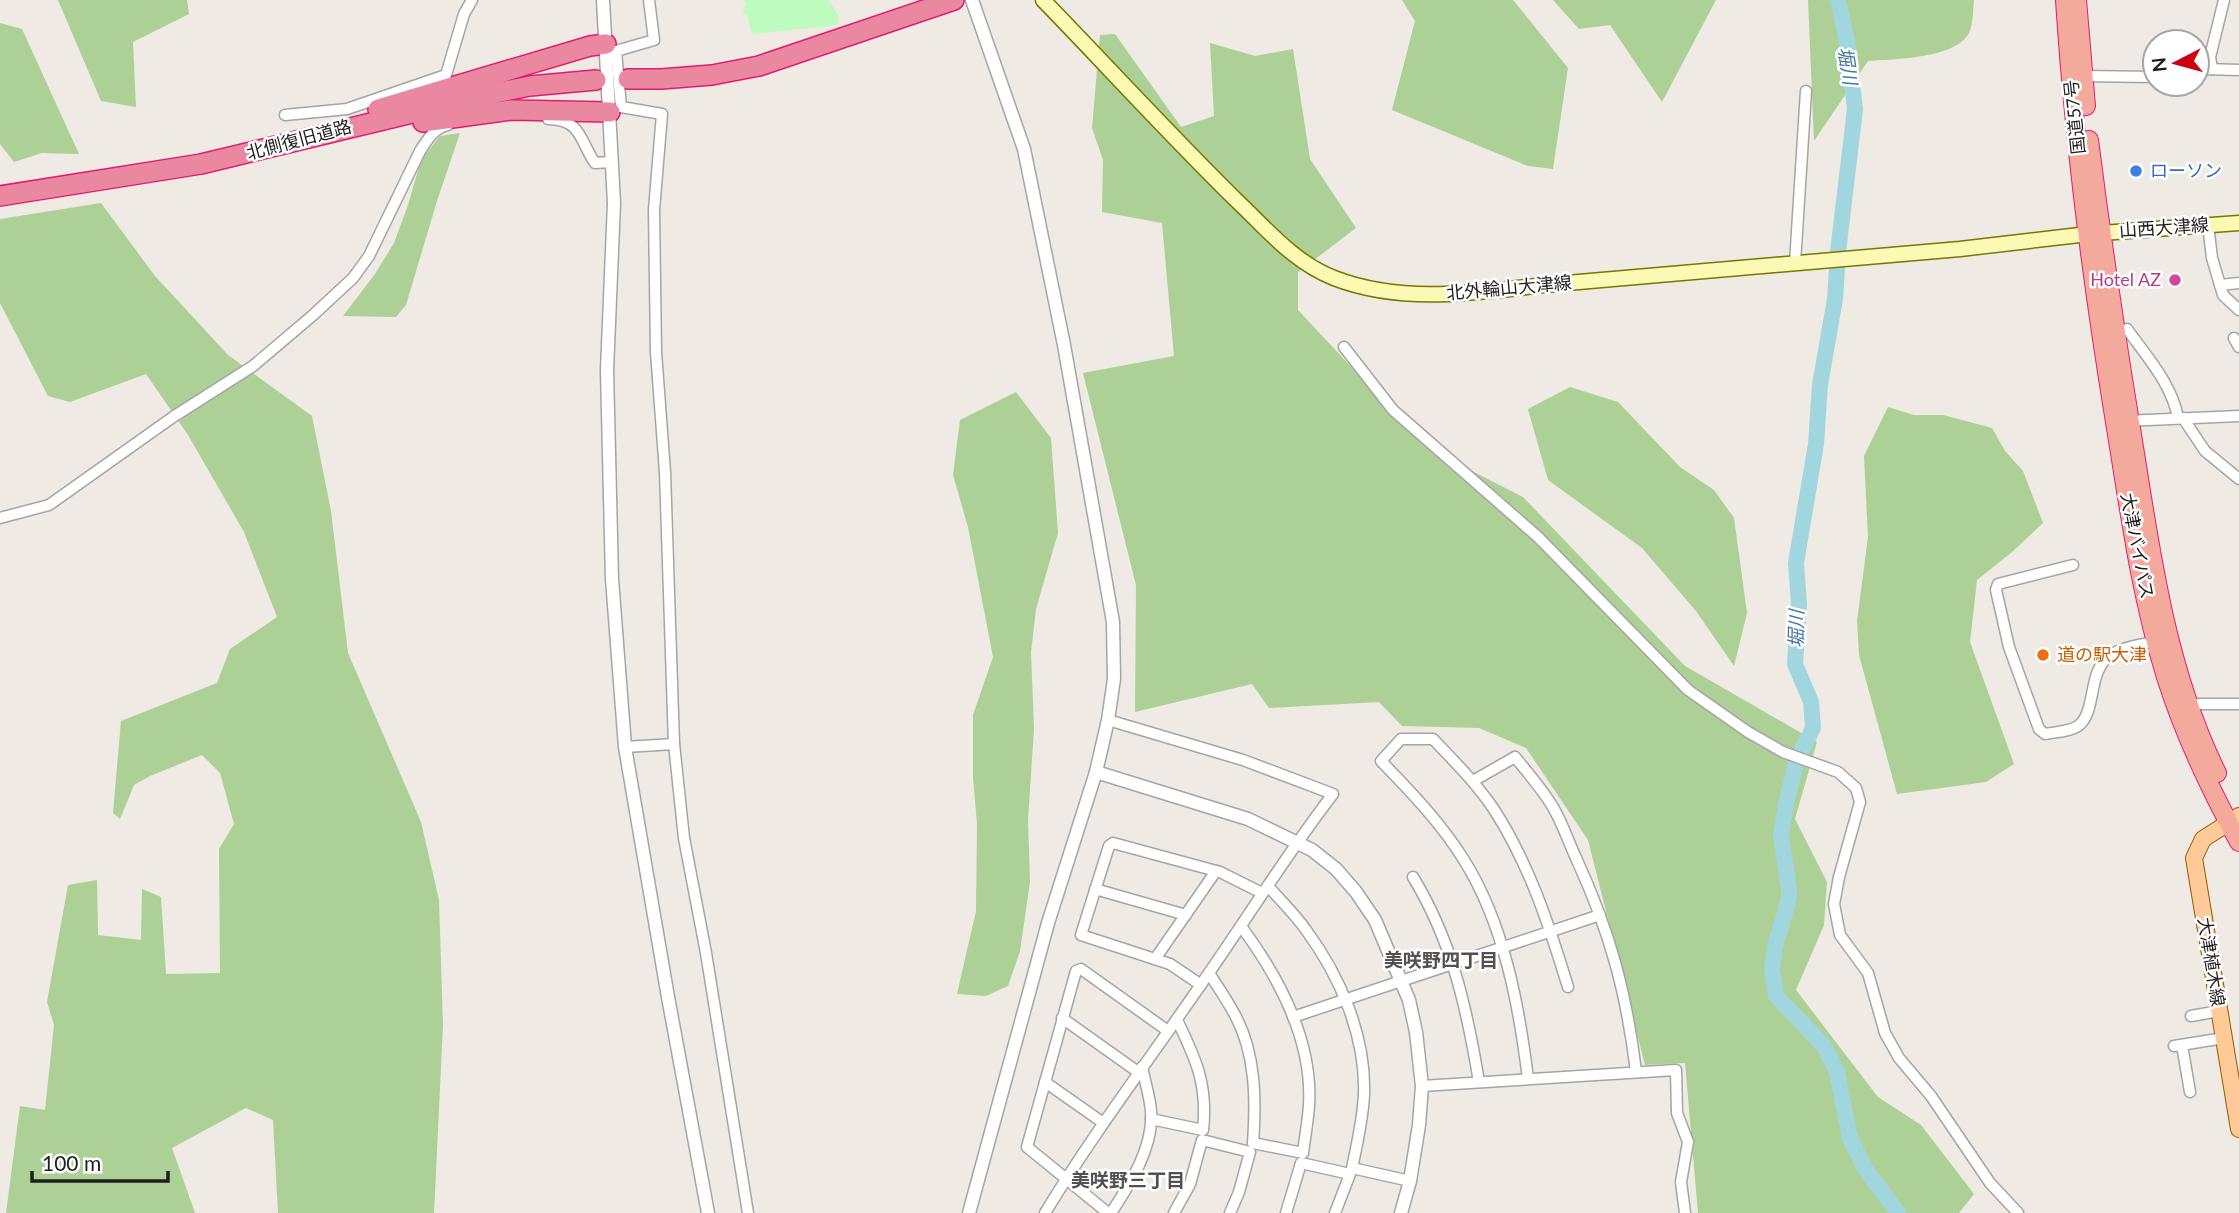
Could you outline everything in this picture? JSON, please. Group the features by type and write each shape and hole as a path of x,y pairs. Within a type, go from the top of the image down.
{"highway":[{"path":"628,79 712,75 759,66 954,0"},
{"name":"国道57号","path":"2065,0 2070,70 2095,234"},
{"name":"国道57号","path":"2077,0 2095,234"},
{"path":"316,136 384,106 590,46 606,44"},
{"name":"北側復旧道路","path":"0,195 201,164 518,88 573,80 596,80"},
{"path":"316,136 361,133 511,110 610,112"},
{"name":"大津バイパス","path":"2095,234 2099,326 2147,527 2169,636 2189,704 2236,819 2239,842"},
{"name":"大津バイパス","path":"2122,421 2136,551 2166,677 2193,751 2236,819"}],"main road":[{"name":"北外輪山大津線","path":"1043,0 1291,254 1336,279 1403,294 1476,293 1961,249 2095,234"},
{"name":"山西大津線","path":"2095,234 2239,223"},
{"name":"大津植木線","path":"2236,819 2203,839 2194,858 2239,1129"}],"street":[{"path":"285,115 347,109 446,75 464,14 472,0"},
{"path":"603,0 612,162 613,245 607,370 612,579 625,747 667,997 708,1213"},
{"path":"649,0 654,40 616,51 621,107 662,114 654,210 656,352 665,472 674,744 684,838 706,953 748,1213"},
{"path":"969,1213 1048,923 1096,772 1114,679 1113,622 1065,345 1024,149 972,0"},
{"path":"2224,0 2210,57 2212,69 2239,70"},
{"path":"2083,76 2141,77"},
{"path":"1795,263 1806,91"},
{"path":"0,518 49,505 173,417 253,366 319,310 353,278 369,256 420,151 429,137 443,126 521,119 558,119 573,126 583,138 586,151 595,163 612,162"},
{"path":"2209,233 2212,258 2223,295 2239,310"},
{"path":"2220,285 2239,283"},
{"path":"2127,330 2164,380 2181,418 2205,451 2239,480"},
{"path":"1343,347 1393,410 1538,537 1688,691 1783,752 1838,772 1856,788 1860,802 1834,904 1840,935 1868,973 1885,1033 1899,1058 1931,1096 1990,1183 2018,1213"},
{"path":"2122,421 2239,416"},
{"path":"2073,565 1998,584 1996,590 2009,647 2039,729 2045,734 2080,725 2087,712 2096,675 2103,661 2112,653 2157,642"},
{"path":"2189,704 2239,704"},
{"path":"1045,1213 1102,1122 1177,1020 1297,842 1333,794 1243,760 1108,720"},
{"path":"1528,1079 1514,992 1478,886 1463,859 1420,802 1381,761 1401,740 1433,739 1473,781 1493,808 1515,846 1550,930 1568,987"},
{"path":"625,747 674,744"},
{"path":"1473,781 1515,757 1554,808 1600,915 1618,968 1629,1017 1636,1071"},
{"path":"1096,772 1248,819 1312,850 1336,869 1356,892 1375,920 1409,1000 1416,1032 1422,1086 1419,1125 1410,1181 1401,1213"},
{"path":"1201,985 1170,964 1082,935 1109,846 1114,843 1216,871 1265,890 1306,929 1329,965 1346,1000 1360,1051 1364,1093 1351,1171 1335,1213"},
{"path":"1155,959 1216,871"},
{"path":"1413,877 1428,902 1454,964 1464,1000 1479,1082"},
{"path":"1095,889 1186,915"},
{"path":"1293,1017 1600,915"},
{"path":"1241,926 1263,956 1293,1017 1305,1060 1310,1103 1302,1158 1286,1213"},
{"path":"1062,1018 1140,1070 1151,1119 1137,1172 1110,1213 1027,1147 1062,1018 1078,969 1168,1031"},
{"path":"1209,973 1236,1016 1254,1076 1252,1147 1230,1213"},
{"path":"2190,1016 2219,1011"},
{"path":"1174,1213 1190,1184 1203,1135 1205,1110 1200,1073 1177,1020"},
{"path":"2190,1092 2178,1046 2224,1038"},
{"path":"1422,1086 1676,1070 1677,1113 1688,1142 1681,1182 1685,1213"},
{"path":"1045,1082 1102,1122"},
{"path":"1151,1119 1203,1135 1351,1171 1410,1181"}],"green space":[{"path":"58,0 187,0 189,14 133,42 136,107 101,101"},
{"path":"744,0 829,0 838,15 838,25 752,34 748,16 743,14 746,3"},
{"path":"1402,0 1513,0 1568,68 1553,169 1528,166 1392,110 1415,21"},
{"path":"1553,0 1716,0 1662,102 1610,25 1579,29"},
{"path":"1808,0 1974,0 1969,33 1962,42 1923,56 1868,61 1814,141"},
{"path":"0,23 22,29 79,154 42,153 14,162 0,144"},
{"path":"1115,34 1181,127 1214,116 1210,43 1255,56 1293,49 1310,159 1356,228 1298,272 1298,310 1427,448 1523,497 1685,666 1817,742 1795,819 1827,882 1824,925 1796,990 1878,1097 1921,1125 1974,1194 1959,1213 1698,1213 1685,1063 1645,1065 1588,840 1526,748 1479,728 1402,726 1379,702 1269,708 1252,684 1135,712 1136,585 1083,373 1174,356 1162,223 1102,212 1103,160 1092,128 1100,35"},
{"path":"460,133 406,305 396,317 343,316 375,274 394,243 421,160 440,136"},
{"path":"101,203 155,276 228,355 312,416 331,511 348,653 421,822 439,900 443,1025 434,1213 278,1213 273,1120 246,1108 172,1148 195,1213 6,1213 20,1106 45,1110 54,1025 47,1002 68,885 97,880 98,935 141,940 142,889 161,897 166,974 220,973 219,849 234,824 220,773 202,755 150,776 134,785 120,819 113,813 121,721 217,683 230,649 277,617 244,532 188,435 146,374 70,402 48,396 0,303 0,219"},
{"path":"1570,387 1618,402 1680,467 1714,490 1734,518 1747,613 1734,666 1696,611 1642,548 1548,480 1528,409"},
{"path":"1016,392 1051,438 1058,533 1036,609 1031,652 1034,729 1028,820 1030,882 1020,951 1008,986 986,996 957,994 976,911 977,824 973,777 973,715 993,657 968,527 953,475 960,420"},
{"path":"1888,407 1914,415 1943,415 1992,428 2005,451 2023,471 2043,523 1977,580 1970,642 2014,764 1986,782 1897,794 1859,655 1857,621 1868,537 1864,456"}],"waterway":[{"name":"堀川","path":"1838,0 1847,41 1855,109 1835,299 1820,385 1816,444 1796,563 1799,604 1795,664 1811,702 1813,728 1797,760 1786,803 1781,837 1789,899 1775,946 1772,969 1776,996 1824,1046 1837,1072 1850,1138 1864,1167 1898,1213"}],"place":[{"name":"ローソン","path":"2136,171"},
{"name":"Hotel AZ","path":"2175,280"},
{"name":"道の駅大津","path":"2043,655"}],"district":[{"name":"美咲野四丁目","path":"1441,960"},
{"name":"美咲野三丁目","path":"1128,1180"}]}
